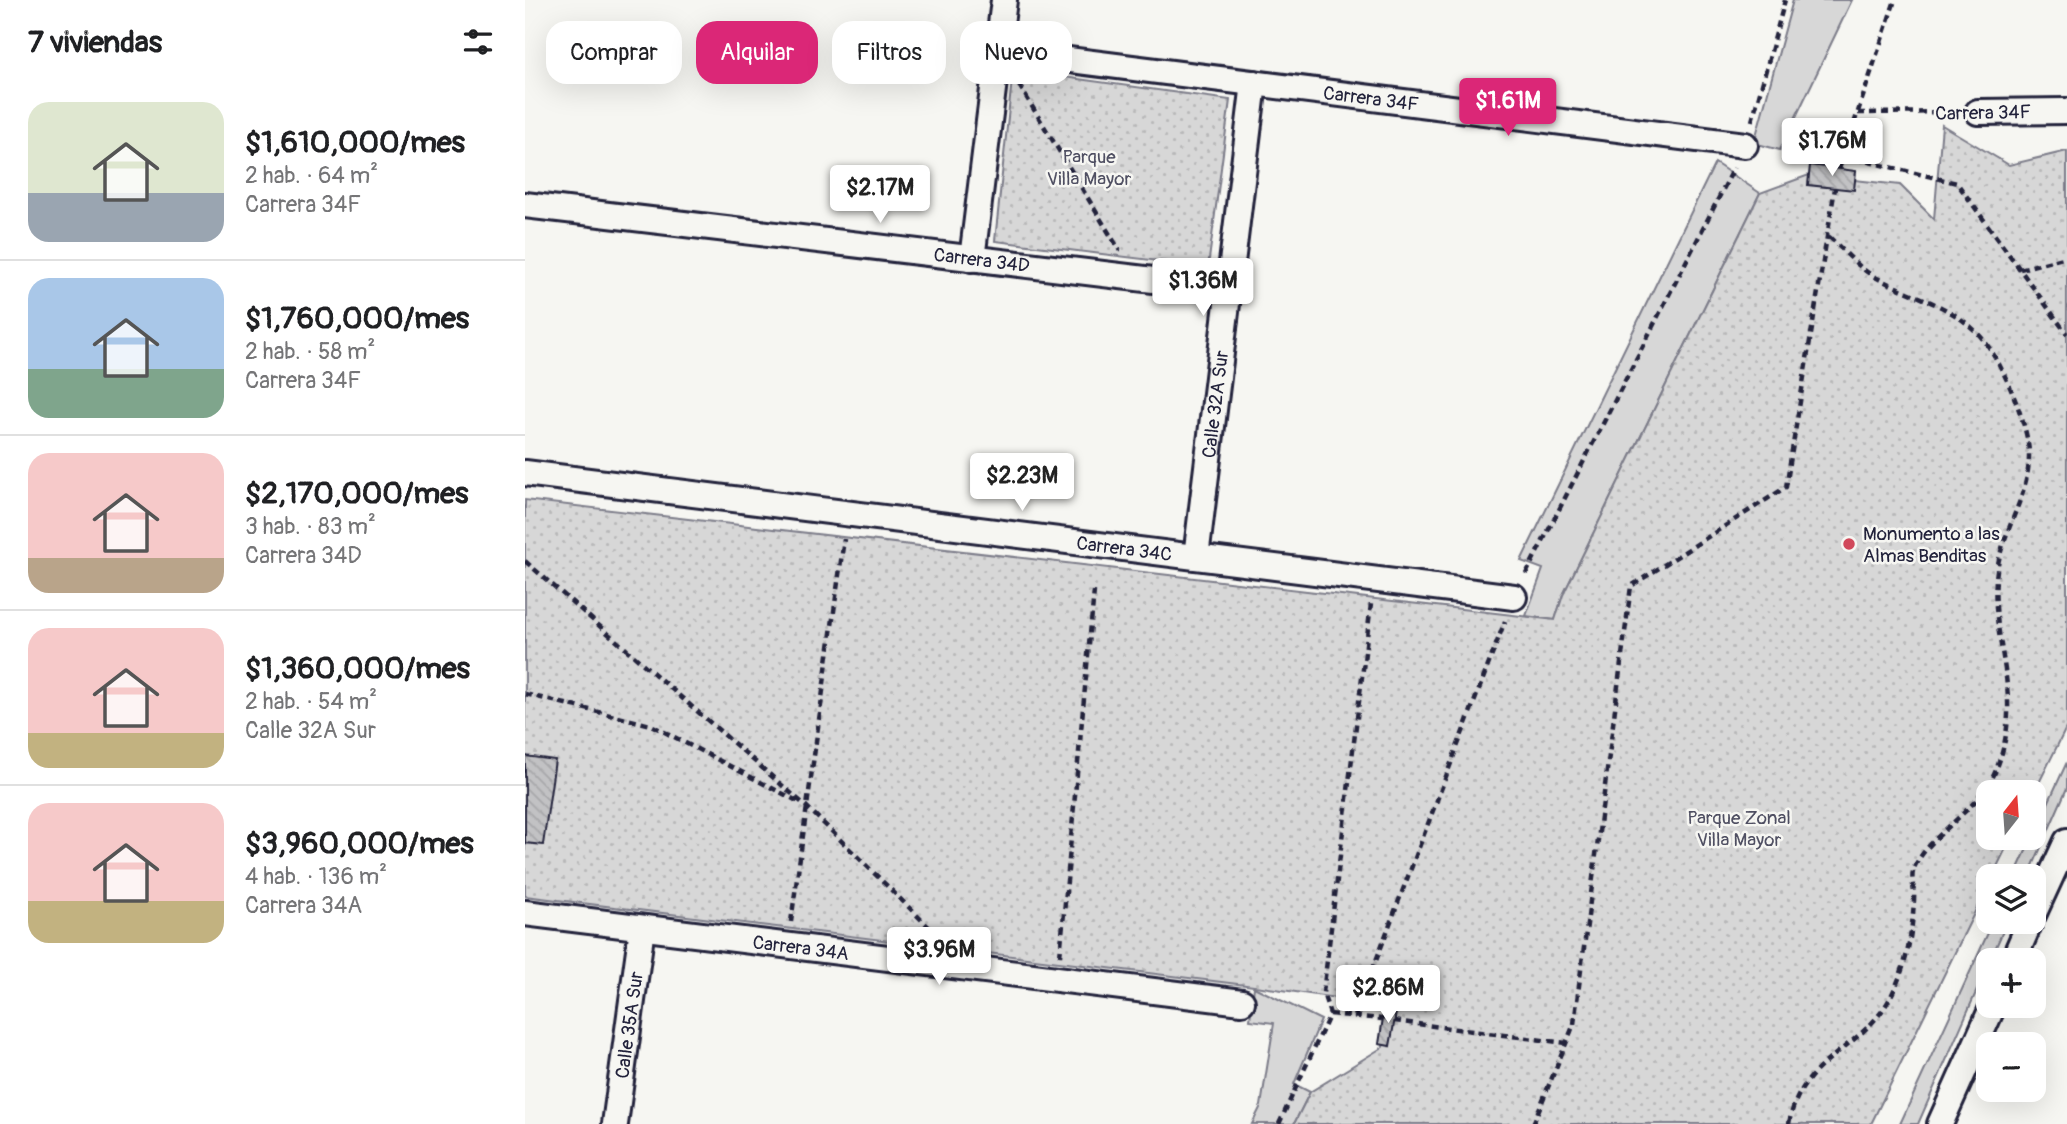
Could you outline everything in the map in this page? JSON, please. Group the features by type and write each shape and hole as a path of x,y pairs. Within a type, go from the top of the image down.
{"street":[{"path":"1002,21 1004,0"},
{"name":"Carrera 34F","path":"1072,60 1745,145"},
{"name":"Calle 32A Sur","path":"1196,557 1255,83"},
{"path":"972,259 994,84"},
{"name":"Carrera 34F","path":"1978,112 2067,111"},
{"name":"Carrera 34D","path":"525,205 1229,289"},
{"name":"Carrera 34C","path":"525,473 1514,597"},
{"path":"2046,887 2067,841"},
{"name":"Carrera 34A","path":"525,913 1243,1002"},
{"name":"Calle 35A Sur","path":"615,1124 642,928"},
{"path":"1940,1124 1988,1018"}],"path":[{"path":"1355,1016 1514,597 1745,145 1785,0"},
{"path":"1839,169 1895,0"},
{"path":"1018,84 1137,278"},
{"name":"Carrera 34F","path":"1858,113 1978,112"},
{"path":"1844,156 1957,183 2067,334"},
{"path":"1533,1124 1574,1024 1631,586 1786,487 1835,188"},
{"path":"1789,1124 1799,1091 1815,1069 1860,1035 1889,1000 1911,946 1915,892 1912,872 1922,853 1962,816 1995,773 2008,732 2010,695 1996,592 1997,565 2024,489 2029,454 2005,374 1988,345 1962,318 1873,276 1827,235"},
{"path":"2020,269 2067,257"},
{"path":"788,946 848,514"},
{"path":"525,561 807,807 950,948"},
{"path":"1060,962 1094,591"},
{"path":"1279,1124 1330,1014 1323,993 1371,603"},
{"path":"525,694 651,725 807,807"},
{"path":"1330,1014 1382,1020"},
{"path":"1394,1021 1566,1043"}],"green space":[{"path":"1793,0 1852,0 1780,150 1754,143"},
{"name":"Parque Villa Mayor","path":"1072,78 1230,100 1208,267 995,241 1012,84 1072,84"},
{"name":"Parque Zonal Villa Mayor","path":"1942,125 2009,165 2067,151 2067,726 2040,780 1976,780 1976,850 2005,850 1998,864 1976,864 1976,910 1871,1124 1294,1124 1310,1092 1383,1047 1390,1006 1262,987 525,896 525,500 1555,620 1563,595 1760,193 1809,175 1900,185 1934,219"},
{"path":"1715,163 1760,193 1563,595 1555,620 1526,616 1543,569 1521,561"},
{"path":"2067,762 2067,788 2046,836 2046,808"},
{"path":"2026,850 2040,850 2034,864 2020,864"},
{"path":"1987,934 2002,934 1996,948 1981,948"},
{"path":"1976,959 1976,992 1918,1124 1900,1124"},
{"path":"1254,987 1321,1020 1294,1084 1310,1092 1294,1124 1252,1124 1261,1106 1274,1023 1250,1020"}],"building":[{"path":"1810,165 1856,171 1854,190 1808,185"},
{"path":"525,756 555,760 543,845 525,843"},
{"path":"1385,1005 1397,1007 1390,1046 1379,1044"}],"place":[{"name":"Monumento a las Almas Benditas","path":"1849,544"}]}
